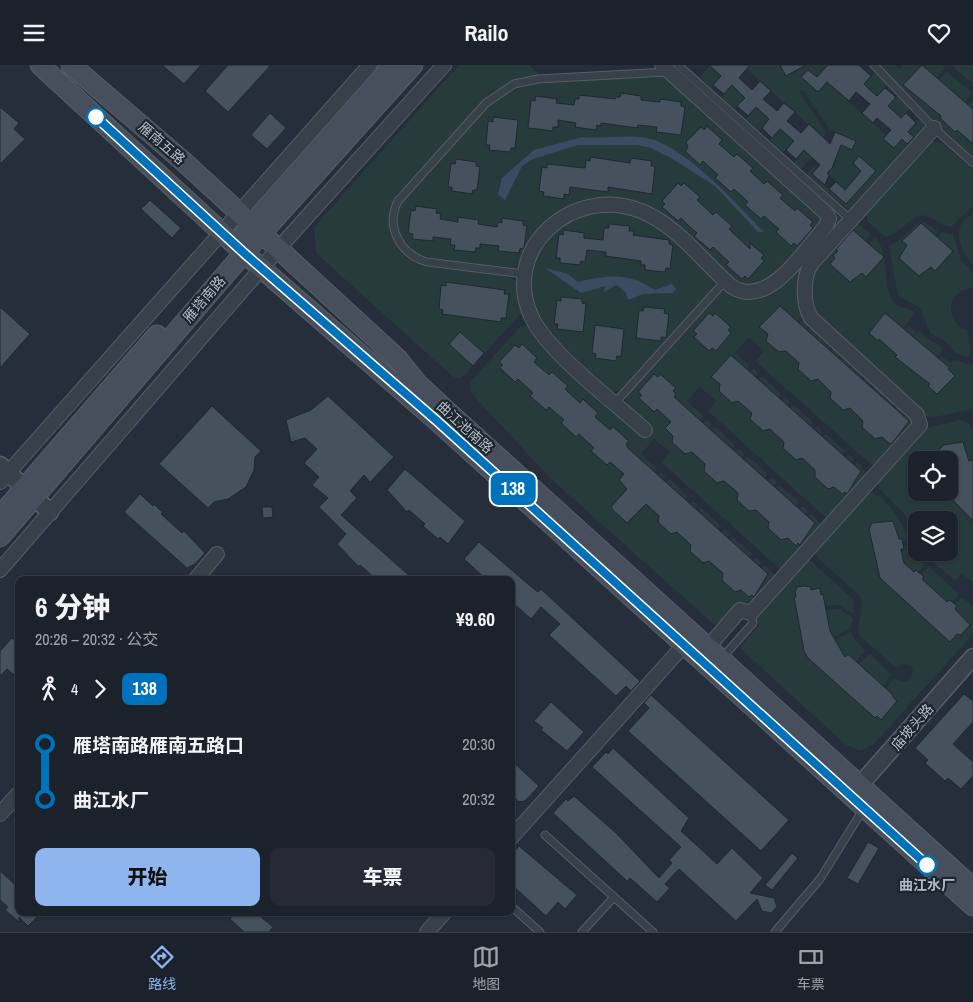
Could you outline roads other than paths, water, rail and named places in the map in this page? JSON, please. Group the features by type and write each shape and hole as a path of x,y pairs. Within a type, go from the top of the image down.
{"main road":[{"name":"雁南五路","path":"40,65 262,269 437,421 684,645 858,796 973,907"},
{"name":"雁南五路","path":"71,65 251,224"},
{"name":"雁塔南路","path":"0,537 29,492 234,243 393,65"},
{"name":"雁塔南路","path":"251,224 413,65"},
{"name":"曲江池南路","path":"251,224 398,359 424,390 714,653 858,796 973,888"},
{"name":"雁塔南路","path":"0,516 29,492"}],"street":[{"path":"251,224 370,65"},
{"path":"0,569 278,249 444,65"},
{"path":"645,430 555,349 541,333 527,303 525,274 534,247 554,223 581,208 610,204 635,209 660,221 735,289 747,293 757,293 782,276 826,226 829,219 826,213 670,67"},
{"path":"714,653 740,610 751,613 920,425 917,415 814,321 808,314 806,304 808,270 934,128"},
{"path":"50,512 29,492 3,474 234,243"},
{"path":"198,576 217,554"},
{"path":"515,834 684,645"},
{"name":"庙坡头路","path":"858,796 973,657"},
{"path":"0,814 15,797"},
{"path":"427,932 441,916"}],"lane":[{"path":"874,65 934,128 973,163"},
{"path":"525,274 427,262 412,255 398,241 394,229 393,216 398,201 480,108 506,88 524,81 670,67 851,220"},
{"path":"615,403 725,281"},
{"path":"775,932 820,879 858,796"},
{"path":"545,835 653,932"},
{"path":"582,932 614,897"},
{"path":"515,910 540,932"}],"water":[{"path":"582,137 639,137 662,143 678,152 710,177 764,232 758,232 715,186 671,158 651,148 638,145 578,145 533,159 522,166 505,200 498,194 502,178 534,150"},
{"path":"545,268 568,274 578,282 618,277 636,280 655,290 672,284 676,289 673,293 643,294 628,300 626,293 617,285 604,292 605,286 581,293"}],"place":[{"name":"曲江水厂","path":"927,865"}]}
